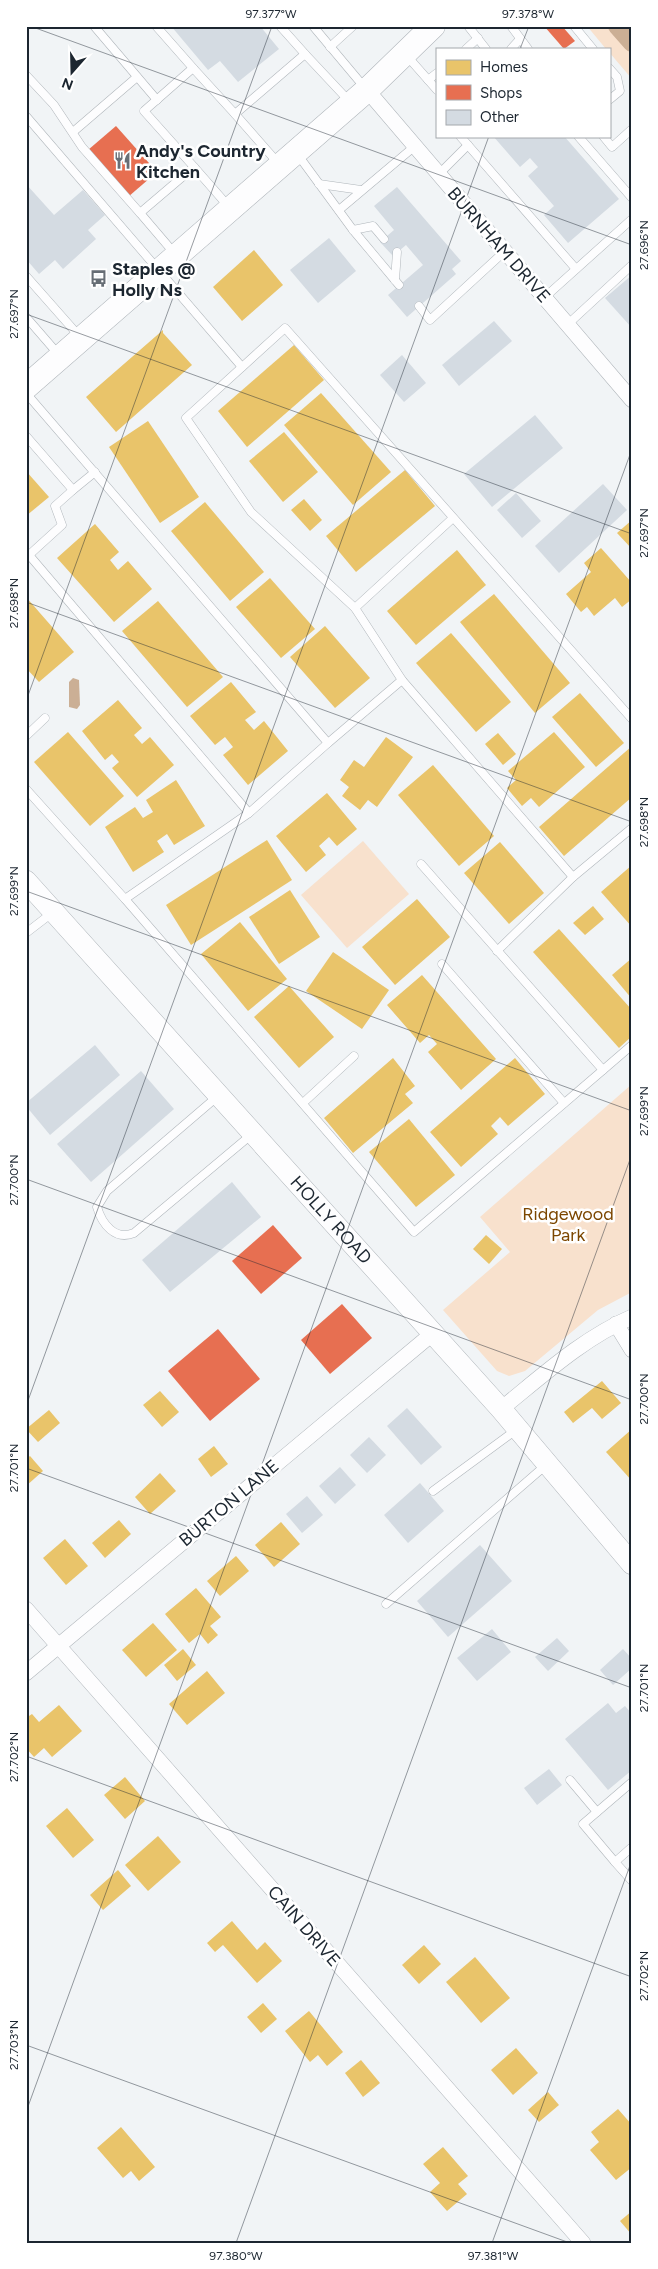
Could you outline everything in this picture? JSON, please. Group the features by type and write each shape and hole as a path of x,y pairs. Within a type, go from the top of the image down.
{"main road":[{"path":"26,387 359,97 433,26"},
{"name":"HOLLY ROAD","path":"26,880 501,1409 632,1564"}],"street":[{"name":"BURNHAM DRIVE","path":"359,97 415,146 632,400"},
{"path":"501,1409 561,1361 616,1324 632,1318"},
{"path":"616,1324 632,1350"},
{"name":"BURTON LANE","path":"26,1673 432,1334"},
{"name":"CAIN DRIVE","path":"26,1609 582,2243"}],"lane":[{"path":"94,26 157,100"},
{"path":"156,26 235,114 318,184 397,283 397,252"},
{"path":"280,26 305,54 359,97"},
{"path":"313,26 330,47 359,97"},
{"path":"330,47 353,26"},
{"path":"468,26 485,48"},
{"path":"511,26 527,48"},
{"path":"574,26 592,48"},
{"path":"467,48 478,38"},
{"path":"512,48 520,39"},
{"path":"235,114 305,54"},
{"path":"405,54 436,89"},
{"path":"193,68 144,111 230,208"},
{"path":"610,69 617,77 620,90 610,99"},
{"path":"428,80 436,74"},
{"path":"26,75 54,105 82,147 140,213 168,262 242,367"},
{"path":"73,132 137,77"},
{"path":"26,116 168,262"},
{"path":"605,138 612,147 632,129"},
{"path":"462,138 576,269"},
{"path":"580,138 632,198"},
{"path":"439,174 468,145"},
{"path":"339,210 360,190 415,146"},
{"path":"140,213 194,167"},
{"path":"318,184 360,190"},
{"path":"544,298 632,219"},
{"path":"353,230 373,226 384,239"},
{"path":"419,306 430,320 505,251"},
{"path":"567,325 632,265"},
{"path":"26,276 81,338"},
{"path":"26,317 60,357"},
{"path":"573,878 402,680 355,608 251,512 186,418 285,328 632,719"},
{"path":"26,393 328,743"},
{"path":"26,436 72,490"},
{"path":"95,472 55,506 62,525 28,556 250,813"},
{"path":"355,608 453,518"},
{"path":"125,899 250,813 402,680"},
{"path":"26,736 45,718"},
{"path":"26,789 125,899 414,1232 632,1045"},
{"path":"498,951 573,878 632,828"},
{"path":"421,864 603,1070"},
{"path":"26,933 54,912"},
{"path":"442,964 564,1103"},
{"path":"302,1103 354,1056"},
{"path":"219,1096 107,1191 97,1207 105,1225 113,1232 128,1235 134,1233 253,1134"},
{"path":"433,1491 517,1428"},
{"path":"386,1604 547,1464"},
{"path":"570,1780 597,1812"},
{"path":"632,1782 583,1824 632,1881"},
{"path":"615,1862 632,1848"}],"green space":[{"path":"587,26 632,26 632,79 610,53 610,48 605,48"},
{"path":"363,841 409,894 347,948 301,895"},
{"name":"Ridgewood Park","path":"632,1084 632,1292 598,1310 525,1371 509,1376 497,1371 443,1310 510,1252 480,1217"}],"shaded area":[{"path":"73,678 79,680 80,705 77,709 69,707 69,682"}],"building: Homes":[{"path":"254,250 283,285 242,321 213,287"},
{"path":"163,330 163,333 192,365 116,432 86,397"},
{"path":"294,345 324,380 247,447 218,411"},
{"path":"321,393 391,472 353,505 284,425"},
{"path":"148,421 199,497 160,523 109,447"},
{"path":"284,432 318,472 283,502 249,461"},
{"path":"405,470 435,506 356,572 326,536"},
{"path":"26,471 49,497 26,516"},
{"path":"304,499 322,520 310,531 291,510"},
{"path":"205,502 264,572 230,601 171,531"},
{"path":"632,520 632,549 617,533"},
{"path":"95,524 119,552 110,560 118,570 128,561 152,589 114,622 57,558"},
{"path":"601,548 632,583 632,599 622,607 615,598 594,616 587,607 581,612 566,594 591,572 584,563"},
{"path":"457,550 486,585 416,645 387,611"},
{"path":"270,578 315,629 281,658 236,607"},
{"path":"494,594 570,683 535,713 460,622"},
{"path":"26,597 74,652 39,682 26,668"},
{"path":"158,601 223,677 187,707 122,631"},
{"path":"325,626 370,678 335,708 290,657"},
{"path":"451,633 511,702 476,732 416,663"},
{"path":"231,682 256,712 245,720 254,730 264,721 288,751 248,785 223,755 233,747 225,737 215,745 190,716"},
{"path":"580,693 624,743 596,767 552,717"},
{"path":"118,700 142,728 134,735 142,744 150,737 174,765 137,797 112,768 119,762 112,754 105,760 82,731"},
{"path":"68,732 124,796 90,826 34,762"},
{"path":"554,732 585,767 539,807 531,798 522,806 507,788 516,780 508,771"},
{"path":"498,733 516,754 503,765 485,744"},
{"path":"386,737 413,757 377,807 368,800 360,810 342,796 349,787 340,780 354,760 364,767"},
{"path":"632,746 632,797 564,856 539,827"},
{"path":"433,765 494,836 459,866 398,795"},
{"path":"176,780 205,826 174,845 167,834 157,841 164,852 133,872 105,827 135,807 143,818 153,812 146,800"},
{"path":"327,793 357,829 337,846 329,837 319,846 326,855 306,872 276,836"},
{"path":"267,840 292,880 191,945 166,905"},
{"path":"500,842 544,893 509,924 464,873"},
{"path":"632,865 632,927 601,892"},
{"path":"290,890 320,937 279,964 249,917"},
{"path":"417,899 450,937 395,985 362,947"},
{"path":"593,906 604,919 585,935 573,923"},
{"path":"240,922 287,979 248,1011 201,954"},
{"path":"559,929 632,1010 632,1036 619,1048 533,952"},
{"path":"333,952 389,990 362,1029 306,991"},
{"path":"632,958 632,999 612,975"},
{"path":"422,975 496,1059 461,1090 428,1052 437,1044 429,1035 420,1043 387,1005"},
{"path":"289,986 334,1037 299,1068 254,1017"},
{"path":"393,1058 415,1086 405,1094 413,1103 353,1153 324,1118"},
{"path":"515,1058 545,1094 508,1126 500,1117 491,1126 498,1134 461,1167 430,1132"},
{"path":"409,1119 455,1175 416,1207 369,1152"},
{"path":"486,1235 502,1249 489,1264 473,1249"},
{"path":"602,1381 621,1403 602,1419 592,1408 573,1423 564,1412"},
{"path":"160,1391 179,1412 162,1427 143,1405"},
{"path":"49,1410 60,1423 38,1442 26,1429"},
{"path":"632,1429 632,1481 606,1452"},
{"path":"214,1446 228,1464 211,1477 198,1459"},
{"path":"30,1456 43,1471 26,1486 26,1459"},
{"path":"160,1473 176,1491 150,1514 135,1497"},
{"path":"119,1520 131,1534 105,1558 92,1543"},
{"path":"281,1522 300,1544 274,1567 255,1545"},
{"path":"65,1539 88,1566 66,1585 43,1558"},
{"path":"236,1556 249,1571 220,1596 207,1581"},
{"path":"196,1588 221,1617 210,1626 218,1635 208,1644 200,1634 189,1643 165,1614"},
{"path":"153,1623 177,1650 146,1677 122,1650"},
{"path":"183,1649 196,1665 177,1681 164,1665"},
{"path":"207,1671 225,1693 187,1725 169,1704"},
{"path":"59,1705 82,1731 52,1757 44,1748 34,1757 26,1748 26,1734 29,1731 26,1728 26,1718 32,1714 39,1722"},
{"path":"125,1777 145,1801 125,1819 104,1795"},
{"path":"67,1808 94,1840 73,1858 46,1826"},
{"path":"158,1836 181,1862 148,1891 125,1865"},
{"path":"118,1870 131,1886 103,1910 90,1895"},
{"path":"232,1921 257,1950 265,1942 282,1961 257,1983 223,1945 215,1952 207,1943"},
{"path":"424,1945 441,1964 419,1984 402,1965"},
{"path":"475,1957 510,1998 481,2023 446,1982"},
{"path":"263,2003 277,2019 261,2033 247,2017"},
{"path":"309,2011 343,2052 327,2066 318,2055 310,2062 285,2031"},
{"path":"516,2048 538,2073 513,2095 491,2070"},
{"path":"361,2060 380,2083 363,2097 345,2073"},
{"path":"548,2092 559,2105 539,2122 528,2110"},
{"path":"618,2109 632,2125 632,2167 616,2180 590,2150 599,2142 591,2132"},
{"path":"121,2127 155,2167 139,2181 131,2171 123,2178 97,2148"},
{"path":"443,2147 468,2176 458,2184 467,2194 447,2211 430,2192 440,2183 423,2164"},
{"path":"632,2211 632,2235 620,2221"}],"building: Shops":[{"path":"544,26 562,26 575,41 563,48"},
{"name":"Andy's Country Kitchen","path":"116,126 157,172 128,197 88,150"},
{"path":"273,1225 302,1258 261,1294 232,1261"},
{"path":"342,1304 372,1338 330,1374 301,1340"},
{"path":"218,1329 260,1379 210,1421 168,1371"}],"building: Other":[{"path":"171,26 260,26 279,49 238,82 220,61 208,70"},
{"path":"495,138 566,138 619,199 568,243 544,215 554,206 528,176 538,167 530,158 520,167"},
{"path":"26,184 54,215 83,190 105,215 88,230 96,239 63,269 55,260 39,274 26,259"},
{"path":"397,187 461,261 452,269 456,274 407,317 388,295 423,265 406,245 393,256 380,242 394,230 374,206"},
{"path":"329,238 356,271 318,303 290,270"},
{"path":"632,275 632,328 605,298"},
{"path":"494,321 512,341 459,386 442,365"},
{"path":"402,355 426,383 404,402 380,375"},
{"path":"535,415 563,448 492,507 464,474"},
{"path":"603,484 627,510 559,573 535,546"},
{"path":"516,493 541,521 522,538 497,510"},
{"path":"95,1045 120,1075 50,1135 26,1106 26,1103"},
{"path":"141,1071 174,1109 91,1182 57,1144"},
{"path":"232,1182 261,1217 170,1292 142,1260"},
{"path":"407,1408 442,1447 421,1465 387,1426"},
{"path":"369,1437 386,1455 367,1473 350,1455"},
{"path":"340,1467 356,1485 335,1504 319,1486"},
{"path":"420,1483 444,1511 408,1543 384,1515"},
{"path":"307,1496 323,1515 302,1533 286,1514"},
{"path":"480,1545 512,1581 448,1637 417,1601"},
{"path":"492,1629 511,1652 477,1681 457,1658"},
{"path":"557,1638 569,1651 548,1671 535,1657"},
{"path":"623,1649 632,1659 632,1668 613,1685 600,1670"},
{"path":"608,1703 616,1713 625,1706 632,1714 632,1770 608,1790 565,1739"},
{"path":"549,1769 562,1785 537,1805 524,1788"}],"waterway":[{"path":"617,26 632,43"}],"place":[{"name":"Andy's Country Kitchen","path":"122,161"},
{"name":"Staples @ Holly Ns","path":"98,279"}]}
